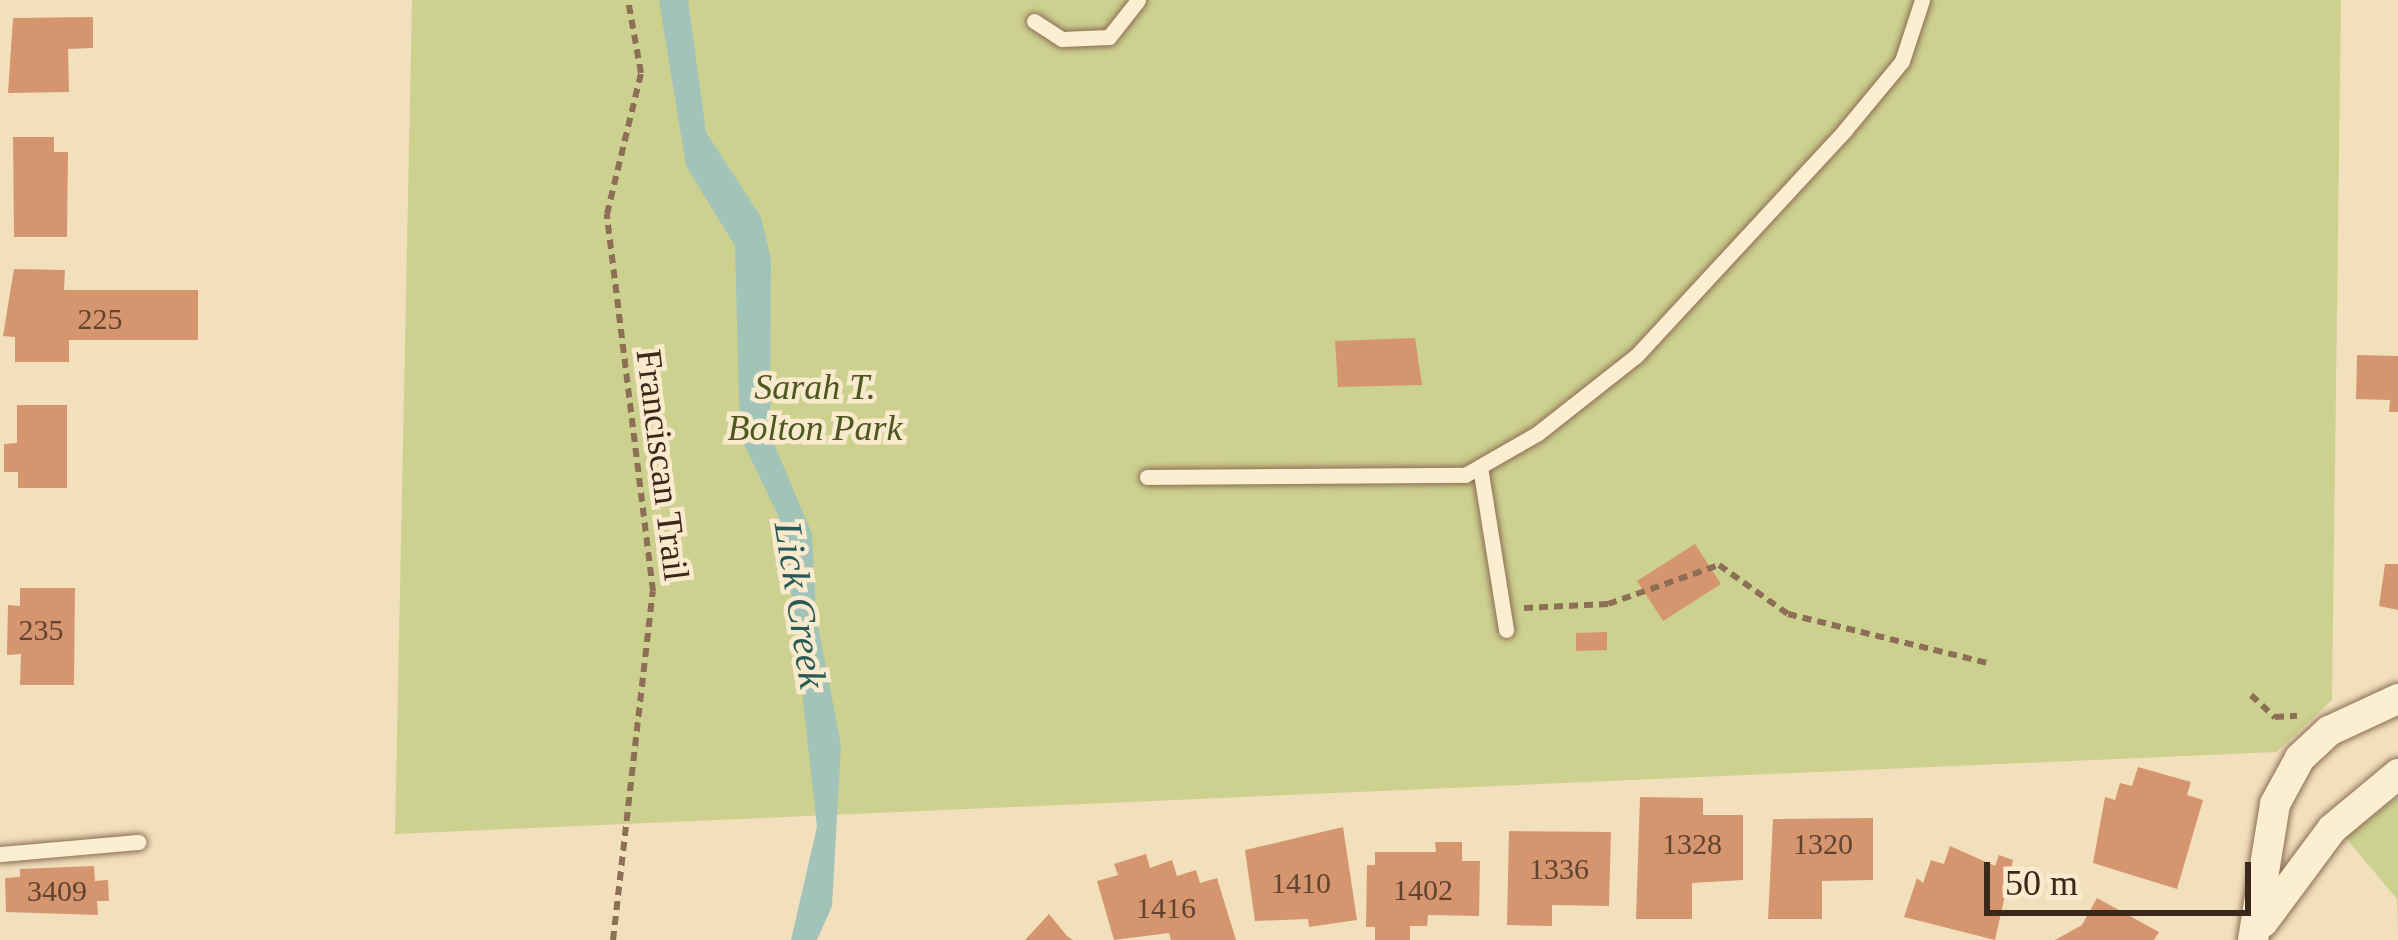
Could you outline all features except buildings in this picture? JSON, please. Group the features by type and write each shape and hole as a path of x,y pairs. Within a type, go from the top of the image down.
{"street":[{"path":"2253,939 2275,803 2300,758 2329,731 2398,699"},
{"path":"2253,939 2332,830 2398,774"}],"lane":[{"path":"1034,21 1062,39 1108,37 1138,0"},
{"path":"1147,477 1370,479 1465,475 1480,466 1592,395 1710,282 1736,242 1902,61 1922,0"},
{"path":"1480,466 1506,630"},
{"path":"0,854 138,842"}],"path":[{"name":"Franciscan Trail","path":"613,940 653,590 607,214 640,73 628,0"},
{"path":"1503,608 1608,604 1719,565 1788,614 1987,663"},
{"path":"2251,695 2275,717 2306,716"}],"green space":[{"name":"Sarah T. Bolton Park","path":"412,0 2341,0 2332,700 2276,752 395,834"},
{"path":"2398,797 2398,940 2397,899 2345,837"}],"water":[{"name":"Lick Creek","path":"659,0 688,0 706,132 761,217 771,259 770,434 812,534 816,615 841,745 832,906 817,940 791,940 817,827 784,528 740,436 735,246 686,166"}]}
